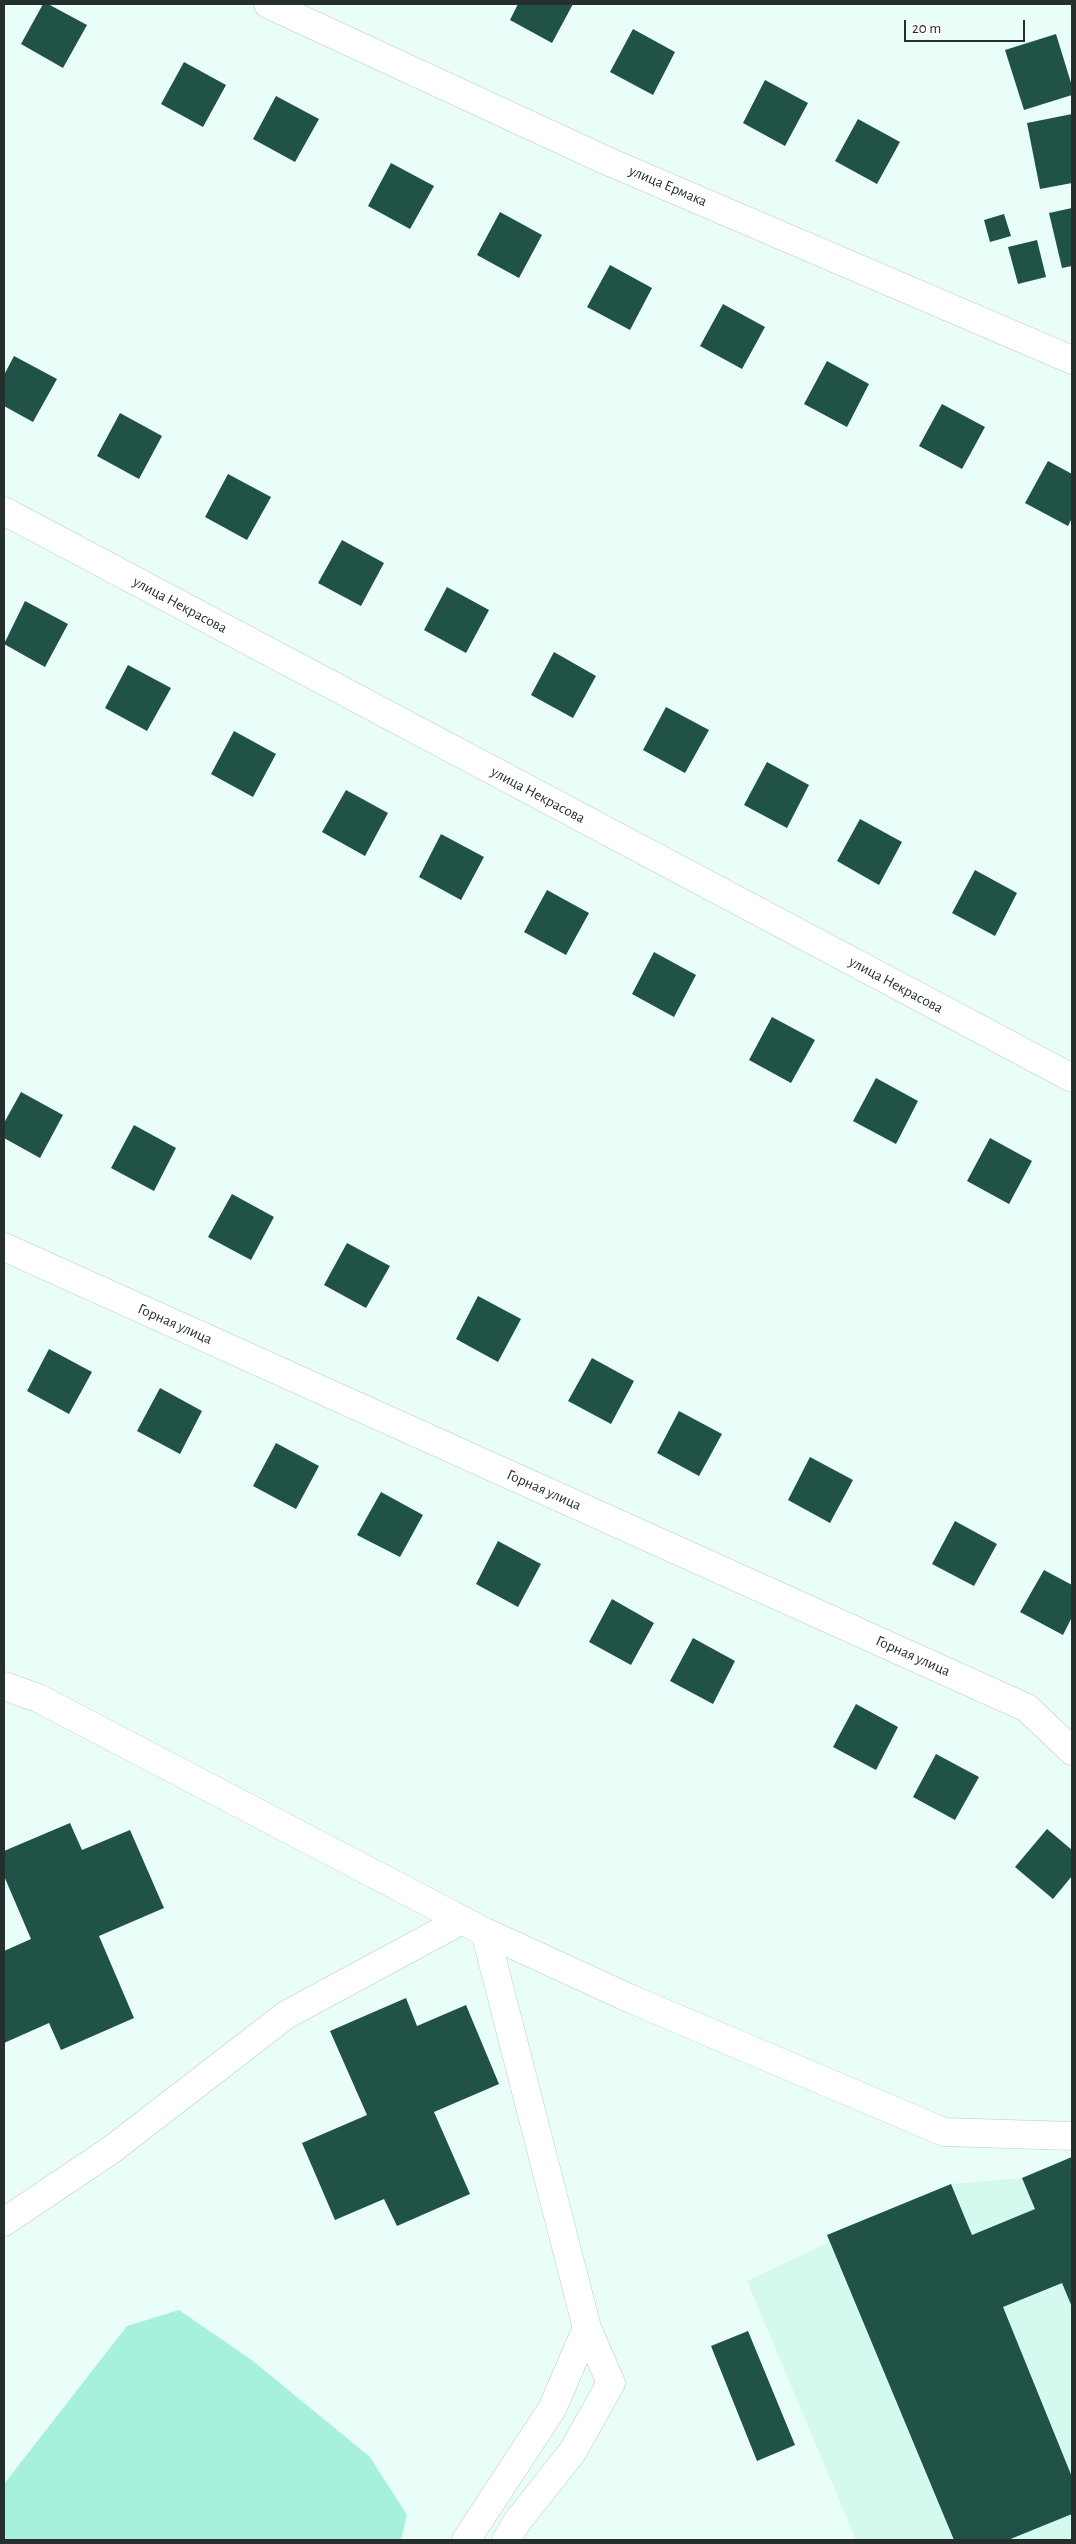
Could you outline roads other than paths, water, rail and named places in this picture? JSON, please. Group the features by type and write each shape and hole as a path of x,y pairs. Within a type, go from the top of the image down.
{"street":[{"name":"улица Ермака","path":"268,4 606,160 1072,360"},
{"name":"улица Некрасова","path":"4,511 1072,1078"},
{"name":"Горная улица","path":"4,1246 1027,1708 1072,1751"},
{"path":"4,1686 38,1698 473,1926 631,2000 944,2132 1072,2136"},
{"path":"4,2222 111,2150 286,2016 473,1926"},
{"path":"473,1926 587,2328 611,2383 573,2451 517,2522 506,2540"},
{"path":"466,2540 552,2409 587,2328"}]}
